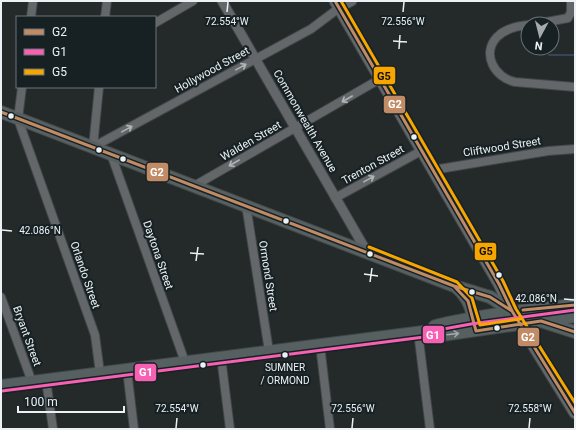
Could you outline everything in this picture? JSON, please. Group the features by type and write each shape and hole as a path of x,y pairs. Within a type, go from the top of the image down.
{"main road":[{"path":"338,4 380,80 499,284 512,311 575,413"},
{"path":"1,112 454,286 490,297 512,311"},
{"path":"454,286 465,294 470,302 476,331"},
{"path":"431,331 435,326 473,318 512,311 575,305"},
{"path":"1,386 418,332 431,331 436,335 442,335 575,316"},
{"path":"541,321 575,332"}],"street":[{"path":"31,16 33,1"},
{"path":"105,16 107,1"},
{"path":"156,22 193,1"},
{"name":"Commonwealth Avenue","path":"222,1 367,252"},
{"path":"338,4 352,1"},
{"path":"560,20 568,18 571,14 571,1"},
{"name":"Hollywood Street","path":"93,148 311,29 338,4"},
{"path":"520,27 509,29 495,40 490,54 491,62 497,73 505,80 515,82 575,87"},
{"name":"Walden Street","path":"194,186 380,80"},
{"path":"18,119 22,88"},
{"path":"93,148 99,88"},
{"name":"Orlando Street","path":"18,119 94,335 100,373"},
{"name":"Cliftwood Street","path":"433,170 548,151 575,149"},
{"name":"Trenton Street","path":"335,198 421,151"},
{"name":"Daytona Street","path":"111,154 185,362"},
{"name":"Ormond Street","path":"246,205 269,351"},
{"name":"Bryant Street","path":"1,297 32,382"},
{"path":"418,332 430,429"},
{"path":"320,345 330,429"},
{"path":"221,357 230,429"},
{"path":"126,370 134,429"},
{"path":"46,380 53,429"}],"waterway":[{"path":"560,55 575,55"}],"transit line":[{"name":"G2","path":"335,1 499,284 512,311 575,413"},
{"name":"G5","path":"341,1 503,281 516,309 575,403"},
{"name":"G2","path":"1,112 454,286 490,297 512,311"},
{"name":"G5","path":"369,247 457,282 472,298 480,325 520,319"},
{"name":"G2","path":"454,286 468,301 476,331 541,321 575,332"},
{"name":"G2","path":"523,310 575,305"},
{"name":"G1","path":"2,391 432,336 438,330 575,310"}],"place":[{"name":"SUMNER / ORMOND","path":"285,355"}]}
